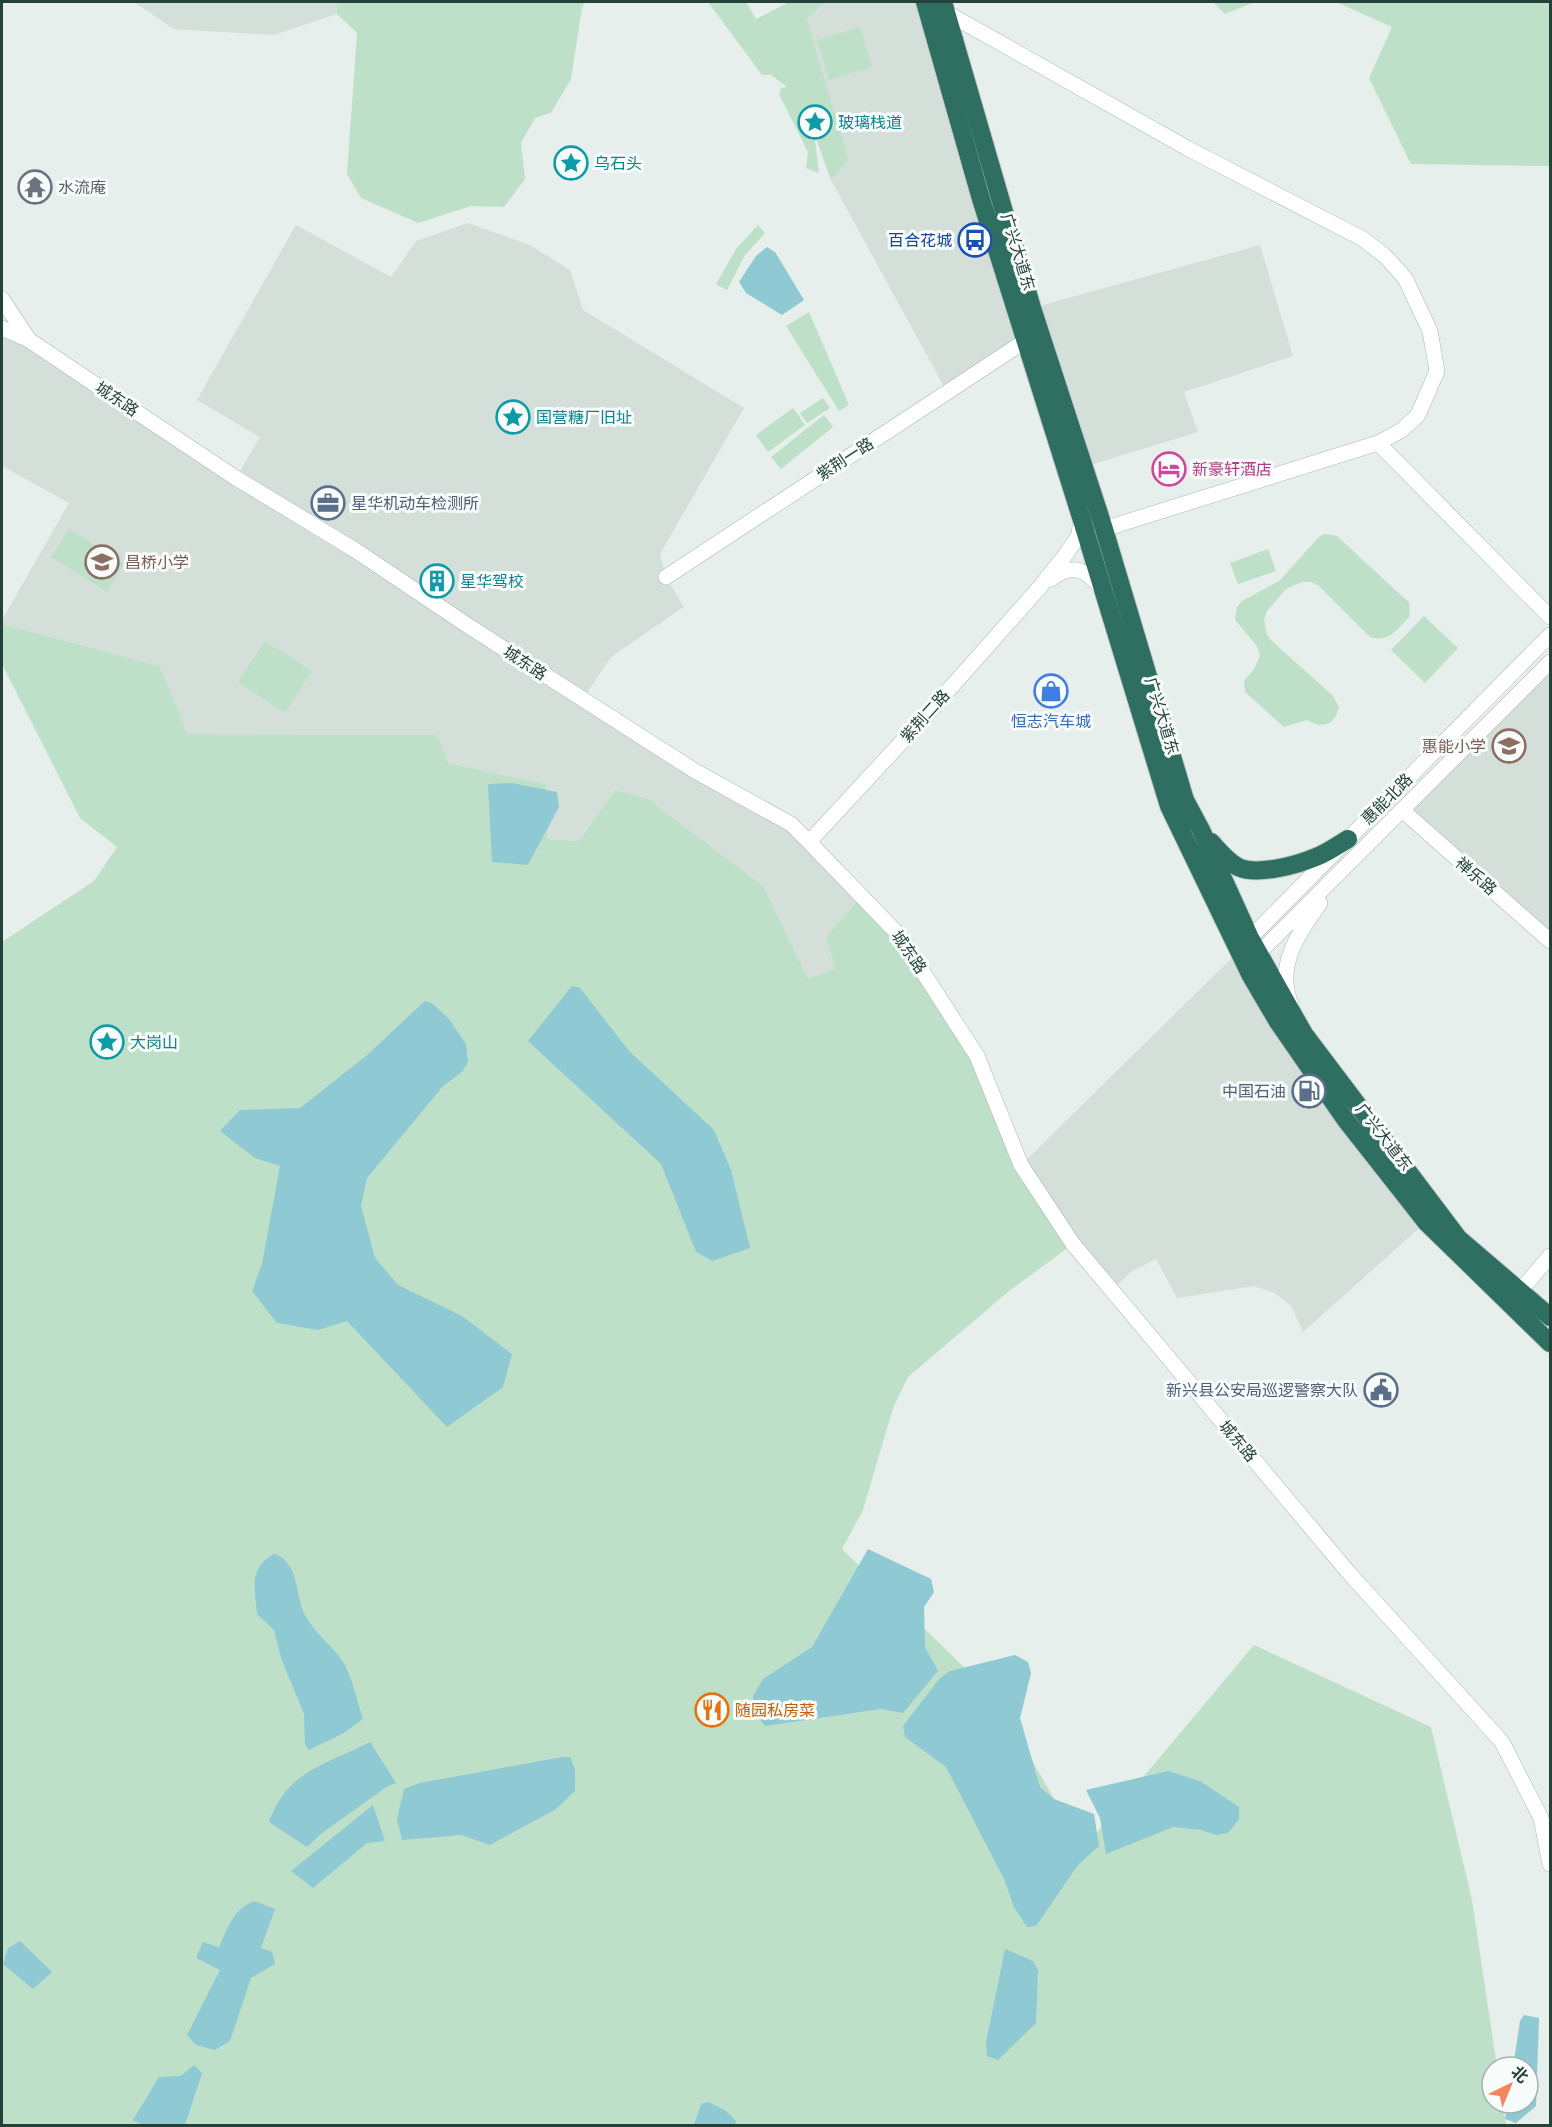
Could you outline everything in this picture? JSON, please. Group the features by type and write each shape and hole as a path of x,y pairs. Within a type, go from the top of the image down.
{"highway":[{"name":"广兴大道东","path":"925,2 981,199 1105,592 1169,806 1246,967 1278,1022 1345,1119 1426,1222 1551,1343"},
{"name":"广兴大道东","path":"945,7 1032,308 1104,529 1185,800 1254,946 1304,1034 1458,1238 1551,1317"},
{"path":"1201,830 1225,858 1240,868 1259,870 1286,866 1317,857 1348,839"}],"street":[{"path":"945,7 1187,148 1339,225 1385,256 1406,278 1430,331 1437,371 1418,415 1402,430 1378,443 1104,529"},
{"name":"城东路","path":"2,299 29,340 236,478 354,550 694,771 791,824 809,842 899,935 977,1056 1022,1165 1073,1244 1349,1573 1503,1742 1541,1818 1551,1864"},
{"path":"2,328 29,340"},
{"name":"紫荆一路","path":"666,577 1025,341"},
{"path":"1378,443 1551,617"},
{"name":"紫荆二路","path":"809,842 1039,588 1079,534 1081,517"},
{"name":"紫荆二路","path":"1039,588 1058,573 1072,569 1092,576 1105,592"},
{"name":"惠能北路","path":"1254,946 1348,839 1551,634"},
{"name":"惠能北路","path":"1254,946 1351,861 1551,662"},
{"name":"禅乐路","path":"1402,810 1551,941"},
{"path":"1304,1034 1289,998 1286,975 1288,957 1305,924 1351,861"},
{"path":"1520,1291 1551,1256"}],"shaded area":[{"path":"134,2 336,2 337,14 274,35 174,29"},
{"path":"825,2 925,2 981,199 1032,308 1260,245 1293,356 1184,392 1198,432 1084,467 1025,341 947,392 831,180 849,160 807,19"},
{"path":"468,223 530,245 570,270 583,310 744,408 660,554 666,577 684,607 611,657 582,700 791,824 862,896 826,937 835,968 808,979 764,887 615,790 579,841 546,839 546,784 448,763 438,735 188,734 160,666 2,624 2,620 69,503 2,466 2,328 236,478 260,437 197,400 296,225 391,277 416,241"},
{"name":"惠能小学","path":"1550,662 1550,941 1402,810"},
{"path":"1240,950 1426,1222 1303,1332 1291,1306 1275,1293 1254,1286 1177,1298 1156,1259 1131,1272 1111,1291 1021,1165"}],"green space":[{"path":"336,2 585,2 582,8 571,79 551,113 535,118 521,143 525,179 504,207 471,206 418,223 361,198 347,174 357,33 337,14"},
{"path":"708,2 746,2 756,19 789,2 825,2 807,19 849,160 831,180 814,133 819,173 806,168 808,152 779,94 781,88 787,87 771,75 762,75"},
{"path":"1213,2 1255,2 1225,14"},
{"path":"1336,2 1550,2 1550,166 1411,164 1369,78 1392,27"},
{"path":"860,27 872,67 829,80 817,40"},
{"path":"758,225 765,233 745,255 727,290 716,284 736,249"},
{"path":"809,312 849,405 839,411 786,326"},
{"path":"823,398 830,408 807,423 800,413"},
{"path":"793,408 805,425 768,452 756,435"},
{"path":"824,415 833,427 781,469 771,457"},
{"path":"69,529 124,563 107,592 51,557"},
{"path":"1325,534 1337,536 1409,602 1410,616 1393,634 1383,638 1370,637 1319,586 1311,582 1302,582 1286,589 1267,611 1264,620 1267,635 1333,696 1339,707 1334,718 1327,724 1307,720 1284,727 1245,692 1244,681 1254,669 1260,656 1257,646 1235,620 1237,607 1242,601 1279,581 1320,536"},
{"path":"1268,549 1276,571 1238,584 1230,563"},
{"path":"1424,616 1458,648 1425,683 1391,650"},
{"path":"2,624 160,666 188,734 438,735 448,763 546,784 547,839 579,841 615,790 648,799 764,887 808,979 835,968 826,937 862,896 977,1056 1021,1165 1073,1244 1009,1291 908,1377 893,1408 863,1510 842,1549 996,1698 1083,1849 1254,1645 1431,1727 1472,1900 1495,2055 1480,2055 1480,2115 1505,2115 1506,2125 2,2125 2,942 94,881 117,847 80,818 2,664"},
{"path":"265,641 312,671 285,713 238,682"}],"water":[{"path":"767,247 775,252 804,300 782,315 746,293 739,282 756,256"},
{"path":"512,783 557,792 559,807 528,865 492,862 488,784"},
{"path":"572,986 580,988 629,1051 714,1130 731,1170 750,1248 712,1261 696,1252 661,1164 528,1041"},
{"path":"425,1001 433,1004 449,1019 466,1044 468,1062 462,1072 443,1086 367,1178 361,1206 375,1258 398,1285 462,1316 512,1354 503,1387 447,1427 347,1321 318,1330 277,1323 252,1291 262,1264 280,1166 255,1158 220,1131 240,1110 300,1108 366,1056"},
{"path":"868,1549 931,1579 934,1592 924,1607 925,1647 938,1671 903,1713 881,1709 765,1726 753,1711 753,1696 763,1679 812,1647"},
{"path":"274,1554 282,1558 292,1571 308,1621 345,1665 363,1719 344,1733 309,1750 305,1744 304,1714 281,1658 274,1630 257,1614 255,1580 260,1566"},
{"path":"1015,1655 1028,1662 1031,1673 1020,1718 1040,1787 1054,1799 1094,1814 1099,1846 1078,1865 1036,1926 1027,1927 1014,1907 1004,1879 946,1767 905,1737 903,1726 940,1678 950,1671"},
{"path":"370,1742 396,1783 388,1786 322,1833 307,1847 269,1822 286,1791 297,1780 323,1764"},
{"path":"570,1757 575,1769 575,1791 556,1809 490,1845 461,1835 402,1840 397,1819 404,1789 420,1783"},
{"path":"1168,1771 1200,1781 1239,1807 1239,1819 1228,1833 1216,1835 1201,1830 1173,1827 1106,1854 1100,1818 1086,1790"},
{"path":"373,1805 385,1841 367,1843 313,1888 291,1871"},
{"path":"254,1901 275,1909 261,1948 272,1952 275,1964 251,1978 230,2041 215,2050 196,2045 187,2035 220,1970 196,1958 203,1942 219,1947 236,1914"},
{"path":"20,1941 52,1972 33,1989 3,1964 8,1948"},
{"path":"1005,1949 1033,1961 1038,1970 1036,2023 998,2060 987,2056 986,2042"},
{"path":"1524,2015 1539,2018 1538,2055 1515,2055 1520,2021"},
{"path":"194,2065 202,2073 185,2125 143,2125 133,2120 159,2077 181,2076"},
{"path":"708,2102 725,2110 736,2121 735,2125 694,2125 701,2104"},
{"path":"1506,2115 1525,2115 1516,2123 1505,2119"}],"place":[{"name":"玻璃栈道","path":"815,122"},
{"name":"乌石头","path":"571,163"},
{"name":"水流庵","path":"35,187"},
{"name":"百合花城","path":"975,240"},
{"name":"国营糖厂旧址","path":"513,417"},
{"name":"新豪轩酒店","path":"1169,469"},
{"name":"星华机动车检测所","path":"328,503"},
{"name":"昌桥小学","path":"102,562"},
{"name":"星华驾校","path":"437,581"},
{"name":"恒志汽车城","path":"1051,691"},
{"name":"惠能小学","path":"1509,746"},
{"name":"大岗山","path":"107,1042"},
{"name":"中国石油","path":"1309,1091"},
{"name":"新兴县公安局巡逻警察大队","path":"1381,1390"},
{"name":"随园私房菜","path":"712,1710"}]}
